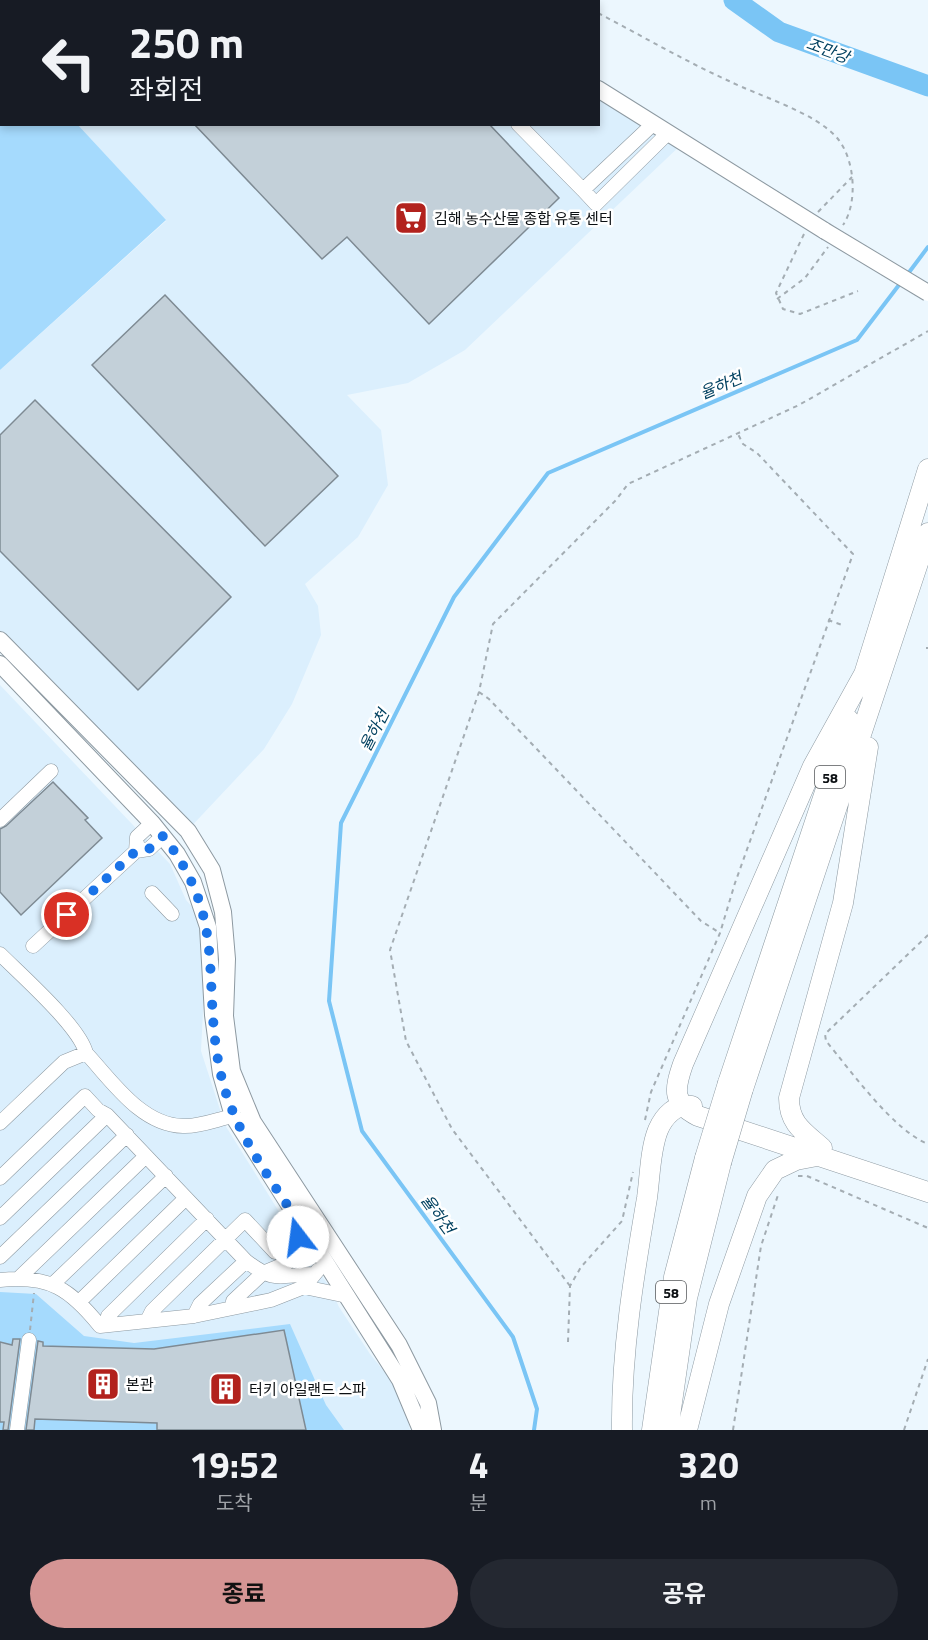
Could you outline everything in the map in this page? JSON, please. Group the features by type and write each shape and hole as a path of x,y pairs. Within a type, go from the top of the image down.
{"highway":[{"name":"58","path":"652,1430 674,1277 713,1160 928,469"},
{"name":"58","path":"735,1086 876,697 928,533"},
{"path":"864,674 813,766 683,1064 677,1087 680,1105 698,1116 928,1184"},
{"path":"876,697 843,903 789,1098 789,1112 795,1123 821,1152 928,1192"},
{"path":"622,1430 621,1402 635,1270 658,1132 664,1119 680,1105"},
{"path":"687,1430 719,1304 757,1196 775,1170 821,1152"},
{"name":"58","path":"668,1430 687,1298 713,1160"}],"main road":[{"path":"600,90 808,221 928,293"},
{"path":"0,640 188,831 212,870 223,912 227,959 225,1016 232,1071 252,1122 327,1265 399,1345 428,1402 433,1430"},
{"path":"0,664 158,830 193,882 208,927 213,1015 221,1074 233,1116 399,1380 421,1430"}],"street":[{"path":"583,190 653,124"},
{"path":"520,126 596,204 668,133"},
{"path":"0,820 51,771"},
{"path":"33,946 136,851 137,837 158,830"},
{"path":"152,893 172,914"},
{"path":"3,956 83,1042 86,1053 140,1111 156,1121 184,1126 233,1116"},
{"path":"0,1123 64,1062 86,1053"},
{"path":"0,1178 85,1095 98,1110 107,1115 127,1135 246,1261 262,1273 284,1279 327,1265"},
{"path":"0,1218 107,1115"},
{"path":"0,1257 127,1135"},
{"path":"19,1278 146,1155"},
{"path":"54,1283 166,1176"},
{"path":"80,1301 186,1198"},
{"path":"106,1325 108,1316 207,1219"},
{"path":"147,1321 152,1311 245,1220 275,1252"},
{"path":"234,1307 233,1301 262,1273 287,1263 297,1252 299,1223"},
{"path":"194,1316 200,1304 246,1261"},
{"path":"0,1280 19,1278 54,1283 80,1301 100,1326 194,1316 271,1300 304,1287 327,1265"},
{"path":"304,1287 347,1296"},
{"path":"17,1430 29,1340"}],"path":[{"path":"600,14 726,80 823,126 837,137 847,151 852,177 850,214 832,235 805,278 777,298"},
{"path":"852,177 808,221 776,292 783,309 800,314 858,291"},
{"path":"570,1286 452,1129 406,1041 390,950 479,692 493,624 616,500 628,484 799,405 928,331"},
{"path":"644,1124 651,1092 720,933 735,883 853,554 758,453 743,444 738,434"},
{"path":"828,620 845,626"},
{"path":"479,692 489,699 701,921 720,933"},
{"path":"928,935 825,1034 826,1041 870,1094 914,1138 928,1144"},
{"path":"568,1342 570,1286 581,1267 622,1221 634,1167"},
{"path":"789,1177 807,1176 928,1228"},
{"path":"734,1430 761,1246 779,1191"},
{"path":"29,1340 35,1282"},
{"path":"904,1430 928,1359"}],"shaded area":[{"path":"600,90 684,142 465,350 408,383 347,395 381,430 388,485 358,537 305,584 318,606 321,635 292,704 264,749 186,832 0,636 0,370 166,221 79,126 600,126"},
{"path":"0,126 79,126 166,220 0,370"},
{"path":"0,685 170,864 186,900 194,909 200,933 205,972 201,1051 225,1125 291,1231 329,1286 339,1307 370,1354 396,1386 410,1430 0,1430"},
{"path":"0,1292 36,1294 84,1336 134,1343 290,1324 326,1405 344,1430 0,1430"}],"building":[{"name":"김해 농수산물 종합 유통 센터","path":"196,126 491,126 559,198 429,324 347,237 322,259"},
{"path":"165,295 338,476 265,546 92,365"},
{"path":"35,400 231,597 138,690 0,551 0,435"},
{"path":"53,782 88,818 85,820 102,838 21,915 0,892 0,829"},
{"path":"284,1330 306,1430 157,1430 157,1423 35,1419 34,1430 26,1430 38,1341 43,1342 43,1346 154,1349"},
{"path":"13,1339 20,1339 8,1430 3,1430 4,1422 0,1422 0,1342 12,1345"}],"waterway":[{"name":"조만강","path":"734,0 779,32 928,86"},
{"name":"율하천","path":"907,275 928,247"},
{"name":"율하천","path":"534,1430 537,1409 513,1337 362,1131 329,1001 341,823 454,597 548,473 857,340 902,281"}],"place":[{"name":"김해 농수산물 종합 유통 센터","path":"411,218"},
{"name":"본관","path":"103,1384"},
{"name":"터키 아일랜드 스파","path":"226,1389"}],"route":[{"path":"67,915 136,851 149,849 163,836 177,854 193,882 208,927 213,1015 221,1074 233,1116 299,1223 298,1237"}]}
